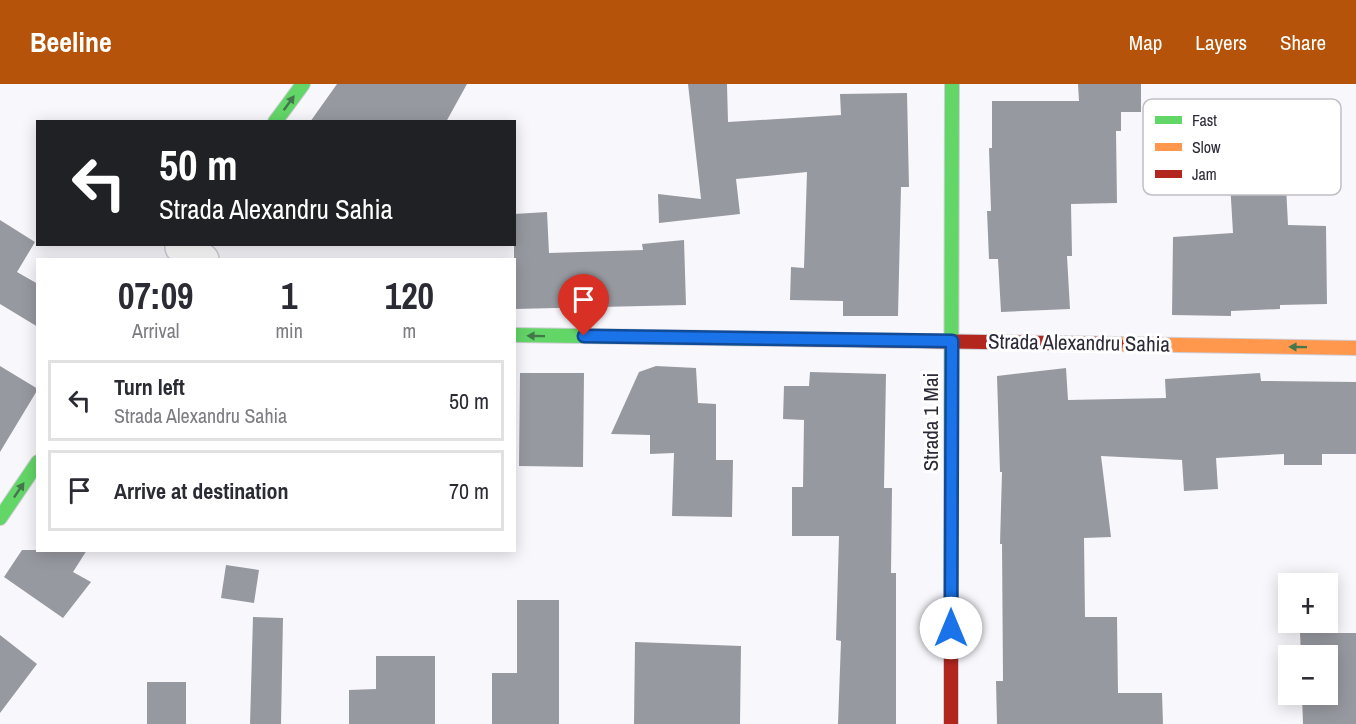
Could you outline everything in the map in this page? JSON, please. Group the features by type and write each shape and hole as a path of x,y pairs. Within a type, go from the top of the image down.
{"street":[{"path":"276,120 303,84"},
{"name":"Strada 1 Mai","path":"951,724 952,84"},
{"name":"Strada Alexandru Sahia","path":"516,335 1356,348"},
{"path":"0,518 36,465"}],"building":[{"path":"337,84 467,84 447,120 311,120"},
{"path":"688,84 727,84 728,122 841,115 840,94 907,93 909,187 901,187 898,316 843,316 843,301 790,300 791,267 804,268 807,172 736,179 740,214 659,223 658,194 701,199"},
{"path":"1078,84 1141,84 1141,112 1121,112 1121,131 1116,131 1117,203 1071,204 1072,256 1067,256 1070,309 1001,312 998,259 989,259 987,211 991,211 989,148 992,148 992,101 1079,101"},
{"path":"1231,195 1286,195 1288,225 1326,226 1327,304 1280,305 1280,309 1231,311 1231,316 1172,315 1173,237 1233,233"},
{"path":"547,212 549,253 643,250 642,244 684,240 686,305 516,309 514,246 516,246 516,214"},
{"path":"0,220 35,242 17,272 36,283 36,326 0,304"},
{"path":"0,366 36,388 36,392 0,452"},
{"path":"656,366 696,368 698,403 716,404 716,460 733,460 732,517 672,516 674,453 650,454 650,435 611,434 639,372"},
{"path":"1066,368 1068,400 1166,398 1165,379 1260,373 1261,381 1356,382 1356,454 1322,454 1322,465 1284,465 1284,454 1216,458 1218,489 1184,491 1182,460 1101,456 1111,537 1084,538 1085,617 1117,617 1118,693 1162,693 1163,724 997,724 996,681 1003,681 1002,544 1000,544 1002,472 1000,472 997,376"},
{"path":"810,372 886,374 884,488 892,488 891,573 896,573 896,724 838,724 841,641 836,640 839,536 792,536 792,487 803,487 804,420 783,419 784,386 809,386"},
{"path":"520,373 584,373 583,467 519,466"},
{"path":"22,550 86,552 73,572 91,582 63,618 4,577"},
{"path":"226,565 259,570 254,603 221,598"},
{"path":"517,600 559,600 559,724 492,724 492,673 517,673"},
{"path":"253,617 283,618 281,724 250,724"},
{"path":"1300,633 1356,633 1356,724 1303,724 1302,705 1338,705 1338,645 1301,645"},
{"path":"0,635 37,664 0,713"},
{"path":"635,642 741,646 740,724 634,724"},
{"path":"376,656 435,656 435,724 349,724 349,690 376,689"},
{"path":"147,682 186,682 186,724 147,724"}],"traffic: fast":[{"path":"276,120 303,84"},
{"path":"951,512 952,84"},
{"path":"516,335 789,339"},
{"path":"0,518 36,465"}],"traffic: slow":[{"path":"1117,344 1356,348"}],"traffic: jam":[{"path":"789,339 1117,344"},
{"path":"951,512 951,724"}],"route":[{"path":"584,336 952,341 951,628"}]}
